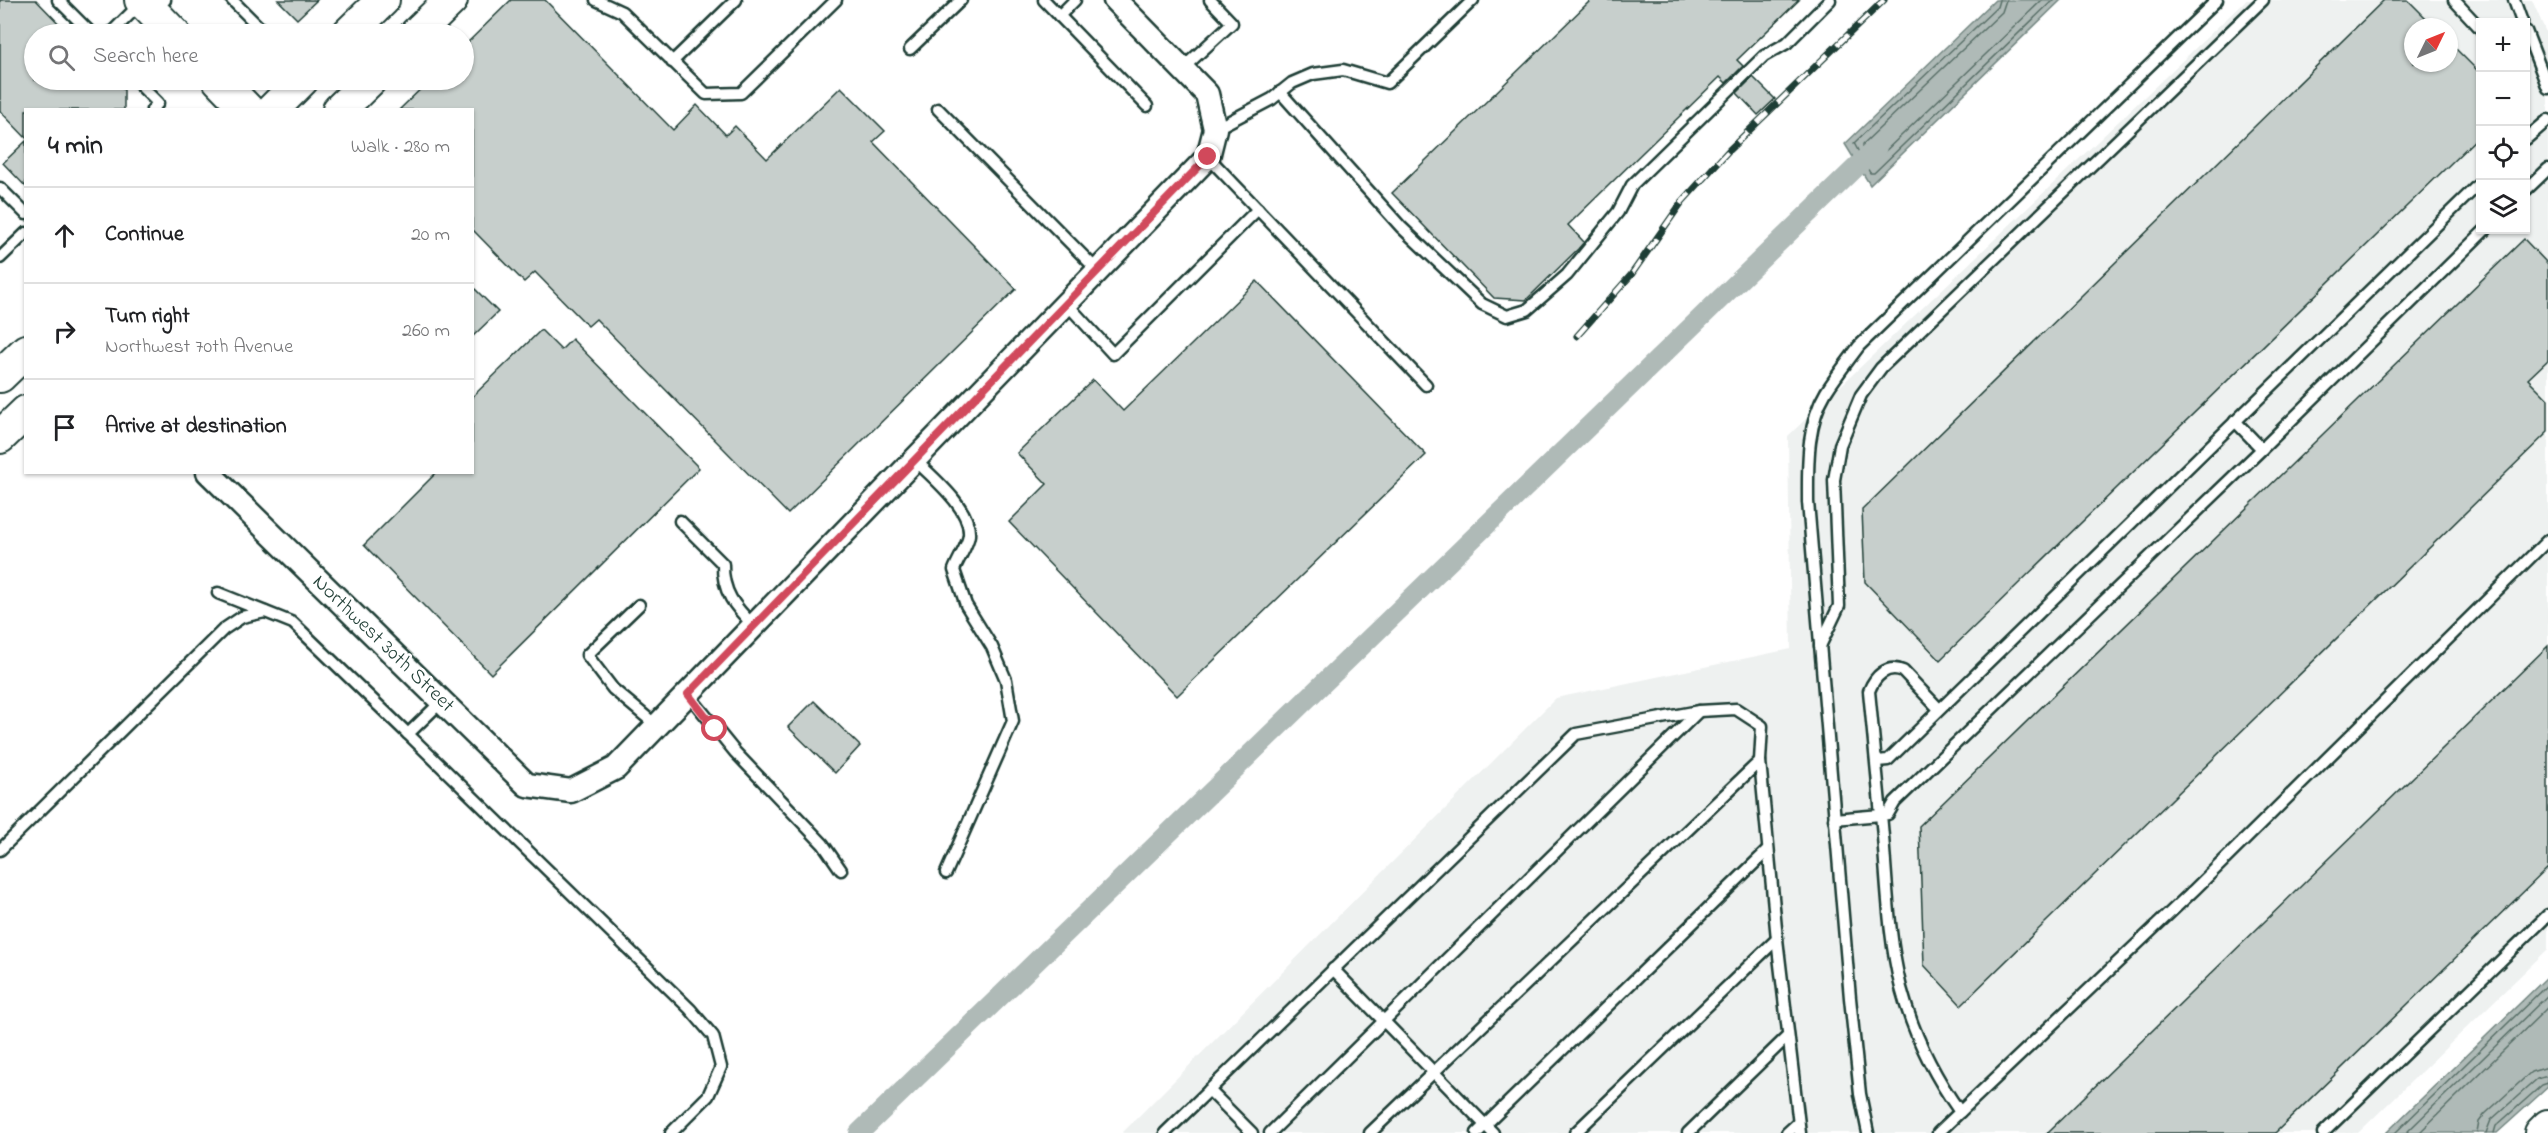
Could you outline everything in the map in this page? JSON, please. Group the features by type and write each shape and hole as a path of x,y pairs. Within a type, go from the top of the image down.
{"main road":[{"path":"358,24 383,0"},
{"path":"426,24 451,0"},
{"path":"149,1 166,24"},
{"path":"229,90 246,108"},
{"path":"274,108 292,90"},
{"path":"341,108 360,90"},
{"path":"0,376 24,353"},
{"path":"0,437 24,414"},
{"path":"2541,1133 2548,1126"}],"street":[{"path":"657,726 1208,157 1215,129 1207,94 1115,0"},
{"name":"Northwest 30th Street","path":"212,474 527,785 571,791 616,768 657,726"}],"lane":[{"path":"58,0 82,24"},
{"path":"232,0 256,24"},
{"path":"596,0 622,12 706,94 741,93 836,0"},
{"path":"672,62 736,0"},
{"path":"910,49 961,0"},
{"path":"1044,0 1147,106"},
{"path":"1059,16 1075,0"},
{"path":"1182,69 1232,23 1210,0"},
{"path":"1215,129 1292,83 1312,74 1330,70 1359,73 1387,83 1473,0"},
{"path":"1280,92 1401,227 1482,304 1507,316 1527,310 1568,275 1618,212 1632,184 1764,56 1787,44 1830,0"},
{"path":"1868,1133 1860,1094 1834,819 1808,493 1809,454 1813,426 1825,393 1859,346 2217,0"},
{"path":"1820,646 1839,606 1834,480 1846,429 1861,395 1881,368 2263,0"},
{"path":"2454,0 2476,23"},
{"path":"2514,0 2521,18"},
{"path":"122,24 149,1"},
{"path":"2530,41 2548,88"},
{"path":"145,90 158,103 154,108"},
{"path":"938,109 1098,271"},
{"path":"2530,136 2548,120"},
{"path":"1208,157 1426,385"},
{"path":"2530,186 2548,168"},
{"path":"0,188 24,212"},
{"path":"1877,761 1887,760 2476,188"},
{"path":"1066,303 1113,354 1258,209"},
{"path":"1834,819 1888,814 1895,802 2262,449 2481,234"},
{"path":"0,258 24,235"},
{"path":"2235,421 2262,449"},
{"path":"915,460 945,489 967,519 969,536 954,570 966,605 992,647 1006,680 1013,721 946,873"},
{"path":"680,521 723,564 722,580 731,603 754,626"},
{"path":"1938,1133 2195,889 2548,540"},
{"path":"218,593 293,623 690,1009 712,1036 721,1067 708,1096 671,1133"},
{"path":"639,605 587,655 613,689 657,726"},
{"path":"0,850 224,629 242,617 265,612"},
{"path":"1939,709 1903,671 1896,668 1888,669 1875,678 1869,691 1890,918 1901,989 1923,1052 1960,1112"},
{"path":"688,694 728,744 823,844 841,870"},
{"path":"408,734 442,702"},
{"path":"1165,1133 1576,734 1699,711 1736,709 1762,726 1760,761 1776,939 1799,1128 1787,1133"},
{"path":"1270,1133 1699,711"},
{"path":"1370,1133 1760,761"},
{"path":"1333,969 1434,1072 1485,1130 1768,850"},
{"path":"2324,1133 2548,915"},
{"path":"1575,1133 1776,939"},
{"path":"1688,1133 1788,1036"},
{"path":"1209,1090 1252,1133"}],"shaded area":[{"path":"2246,0 2532,0 2548,37 2548,949 2358,1133 1122,1133 1556,698 1791,649 1788,436"}],"water":[{"path":"1995,0 2061,0 1870,185 1845,144"},
{"path":"2548,976 2548,1087 2497,1133 2386,1133"}],"building":[{"path":"0,0 36,0 59,24 24,24 24,90 124,90 124,108 24,108 24,136 0,111"},
{"path":"278,0 317,0 297,19"},
{"path":"511,0 545,0 673,130 697,105 726,135 735,126 767,159 841,87 885,131 873,142 1016,289 788,514 596,319 588,326 535,272 524,282 474,231 474,108 401,108 420,90 474,90 474,36"},
{"path":"1591,0 1799,0 1737,60 1743,66 1726,83 1720,77 1568,225 1584,242 1526,300 1494,298 1392,193"},
{"path":"2384,0 2408,0 2426,18 2404,18 2404,72 2458,72 2458,51 2476,69 2476,139 1940,660 1865,582 1862,510"},
{"path":"1753,77 1775,99 1758,115 1737,93"},
{"path":"24,143 24,185 3,163"},
{"path":"2524,239 2548,264 2548,360 2528,379 2548,399 2548,432 1961,1005 1924,965 1919,826"},
{"path":"1257,281 1426,455 1177,696 1009,522 1047,484 1017,453 1093,380 1123,411"},
{"path":"474,288 498,312 474,335"},
{"path":"541,330 561,350 572,339 699,468 491,674 364,545 435,474 474,474 474,395"},
{"path":"2548,646 2548,868 2275,1133 2047,1133"},
{"path":"814,701 860,746 835,773 788,727"}],"waterway":[{"path":"859,1133 1877,147"}],"railway":[{"path":"1577,336 1631,275 1682,202 1729,150 1884,0"}],"route":[{"path":"715,729 688,694 1208,157"}]}
